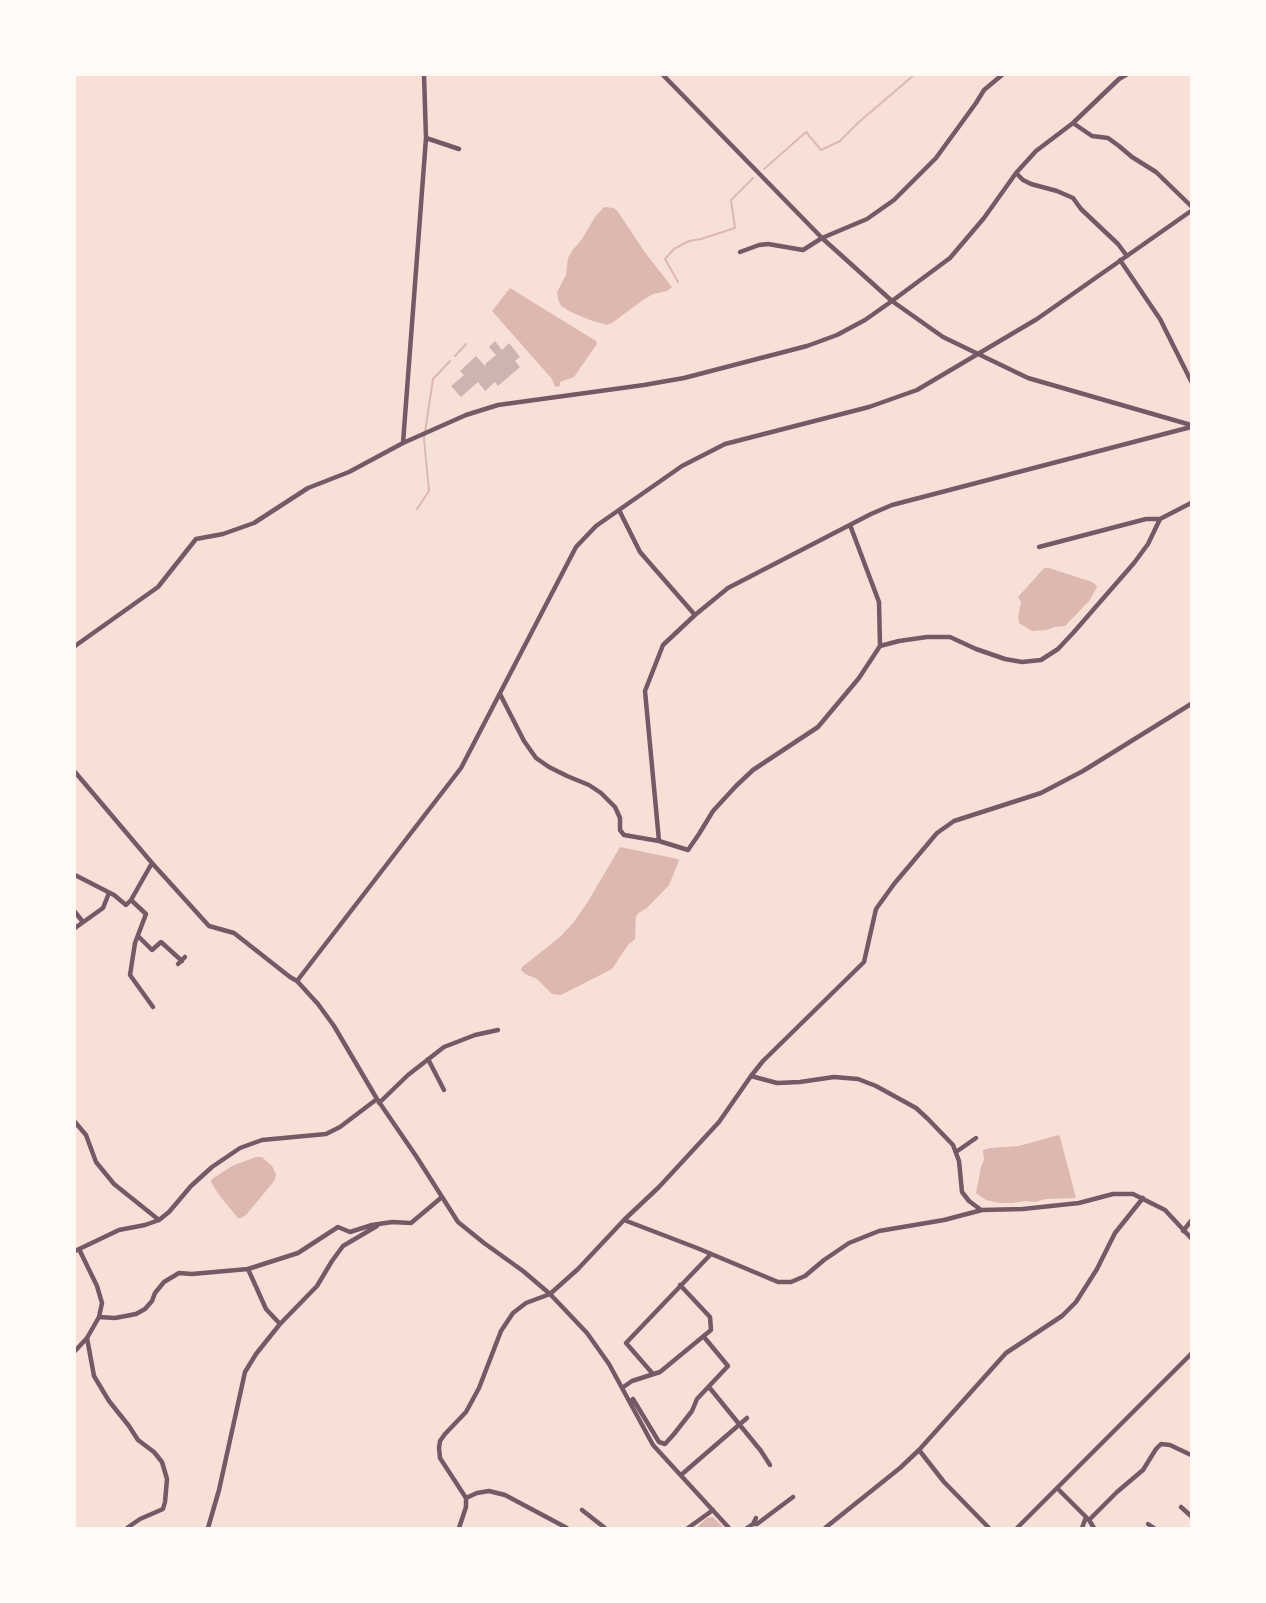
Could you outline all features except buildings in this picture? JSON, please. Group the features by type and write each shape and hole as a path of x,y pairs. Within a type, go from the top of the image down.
{"street":[{"path":"403,443 426,138 424,75"},
{"path":"663,75 822,238 892,301 943,337 1028,378 1191,426"},
{"path":"740,252 768,244 803,250 822,238 867,219 894,200 936,159 984,90 1002,75"},
{"path":"75,646 158,586 196,539 224,534 254,523 308,488 350,472 403,443 466,415 498,405 684,378 807,346 837,335 865,320 950,258 984,218 1016,172 1036,151 1073,123 1126,75"},
{"path":"1073,123 1092,136 1108,138 1156,172 1191,206"},
{"path":"426,138 459,149"},
{"path":"1016,172 1023,180 1057,190 1073,198 1080,209 1118,244 1127,256"},
{"path":"297,981 461,768 576,547 596,526 682,466 725,444 869,407 917,390 1037,319 1191,210"},
{"path":"1120,260 1160,320 1191,381"},
{"path":"659,841 645,691 663,645 728,588 892,505 1191,426"},
{"path":"1040,547 1146,519 1160,519 1191,503"},
{"path":"619,510 640,552 695,615"},
{"path":"880,646 927,638 950,637 1005,659 1022,662 1041,660 1058,649 1126,572 1148,544 1160,519"},
{"path":"500,694 524,741 536,758 601,793 615,807 620,818 620,830 624,835 659,841 688,850 713,811 736,786 753,770 818,727 852,686 880,646 879,602 850,525"},
{"path":"459,1528 466,1507 466,1498 440,1458 440,1441 466,1412 479,1388 501,1330 513,1313 526,1303 550,1294 578,1269 719,1122 763,1061 864,962 876,909 937,833 954,821 1041,793 1083,771 1191,704"},
{"path":"75,772 209,926 234,933 297,981 318,1004 334,1026 378,1101 458,1222 523,1270 550,1294 587,1333 609,1364 653,1445 729,1528"},
{"path":"75,875 110,893 126,905 152,863"},
{"path":"75,928 103,908 110,893"},
{"path":"131,900 146,914 135,943 130,975 153,1007"},
{"path":"75,912 83,922"},
{"path":"138,936 152,950 161,942 182,960"},
{"path":"75,1351 87,1338 99,1317 102,1303 97,1286 77,1250 118,1230 159,1220 212,1167 240,1148 261,1140 326,1134 378,1101 444,1047 475,1035 498,1030"},
{"path":"428,1059 444,1090"},
{"path":"751,1076 777,1083 834,1077 858,1079 916,1108 953,1145 959,1161 962,1192 969,1201 982,1210"},
{"path":"75,1122 86,1134 96,1162 114,1184 159,1220"},
{"path":"956,1152 976,1138"},
{"path":"624,1220 778,1282 791,1282 805,1276 849,1243 879,1231 944,1220 982,1210 1023,1209 1078,1203 1113,1194 1133,1194 1166,1210 1191,1238"},
{"path":"99,1317 115,1318 136,1314 152,1301 164,1282 179,1273 248,1269 298,1253 338,1227 350,1232 372,1225 393,1222 411,1223 442,1197"},
{"path":"825,1528 919,1450 1006,1353 1062,1316 1076,1302 1097,1269 1115,1233 1143,1198"},
{"path":"1184,1231 1191,1221"},
{"path":"208,1528 219,1490 245,1372 280,1324 317,1286 343,1246 380,1225"},
{"path":"653,1374 626,1343 711,1254"},
{"path":"248,1269 266,1309 280,1324"},
{"path":"622,1388 632,1381 660,1372 711,1330 710,1317 680,1285"},
{"path":"630,1402 633,1399 659,1442 665,1444 692,1411 697,1399 728,1366 704,1337"},
{"path":"87,1338 94,1376 109,1401 138,1440 154,1452 162,1462 166,1479 164,1509 126,1528"},
{"path":"1017,1528 1191,1354"},
{"path":"709,1387 770,1465"},
{"path":"681,1475 747,1418"},
{"path":"1082,1528 1088,1519 1143,1470 1161,1444 1170,1445 1191,1455"},
{"path":"919,1450 944,1482 989,1528"},
{"path":"1057,1488 1094,1528"},
{"path":"466,1498 489,1491 505,1495 567,1528"},
{"path":"747,1528 757,1524 793,1497"},
{"path":"1181,1508 1191,1516"},
{"path":"582,1510 605,1528"},
{"path":"688,1528 712,1510"},
{"path":"753,1524 756,1518"},
{"path":"1148,1524 1154,1528"}],"shaded area":[{"path":"604,207 614,208 618,212 672,287 667,291 653,294 607,325 590,320 561,306 557,292 566,275 568,258"},
{"path":"510,288 596,341 597,344 574,377 560,382 560,386 555,387 552,379 492,311"},
{"path":"1044,568 1092,582 1097,587 1090,600 1065,626 1032,631 1019,623 1021,602 1018,597"},
{"path":"620,847 679,861 669,885 636,916 635,939 628,945 612,969 561,995 552,994 537,979 525,974 521,970 522,967 560,937 573,923"},
{"path":"1058,1135 1076,1198 1000,1203 986,1200 976,1193 984,1160 983,1150 1019,1146"},
{"path":"262,1157 272,1166 276,1174 275,1180 246,1215 238,1218 211,1182 232,1166"},
{"path":"713,1517 724,1528 696,1528 707,1518"}],"waterway":[{"path":"764,169 806,132 821,150 840,141 914,75"},
{"path":"678,282 665,259 674,249 689,241 735,228 731,200 753,178"},
{"path":"455,356 466,344"},
{"path":"417,509 429,491 424,439 433,379 450,361"}]}
